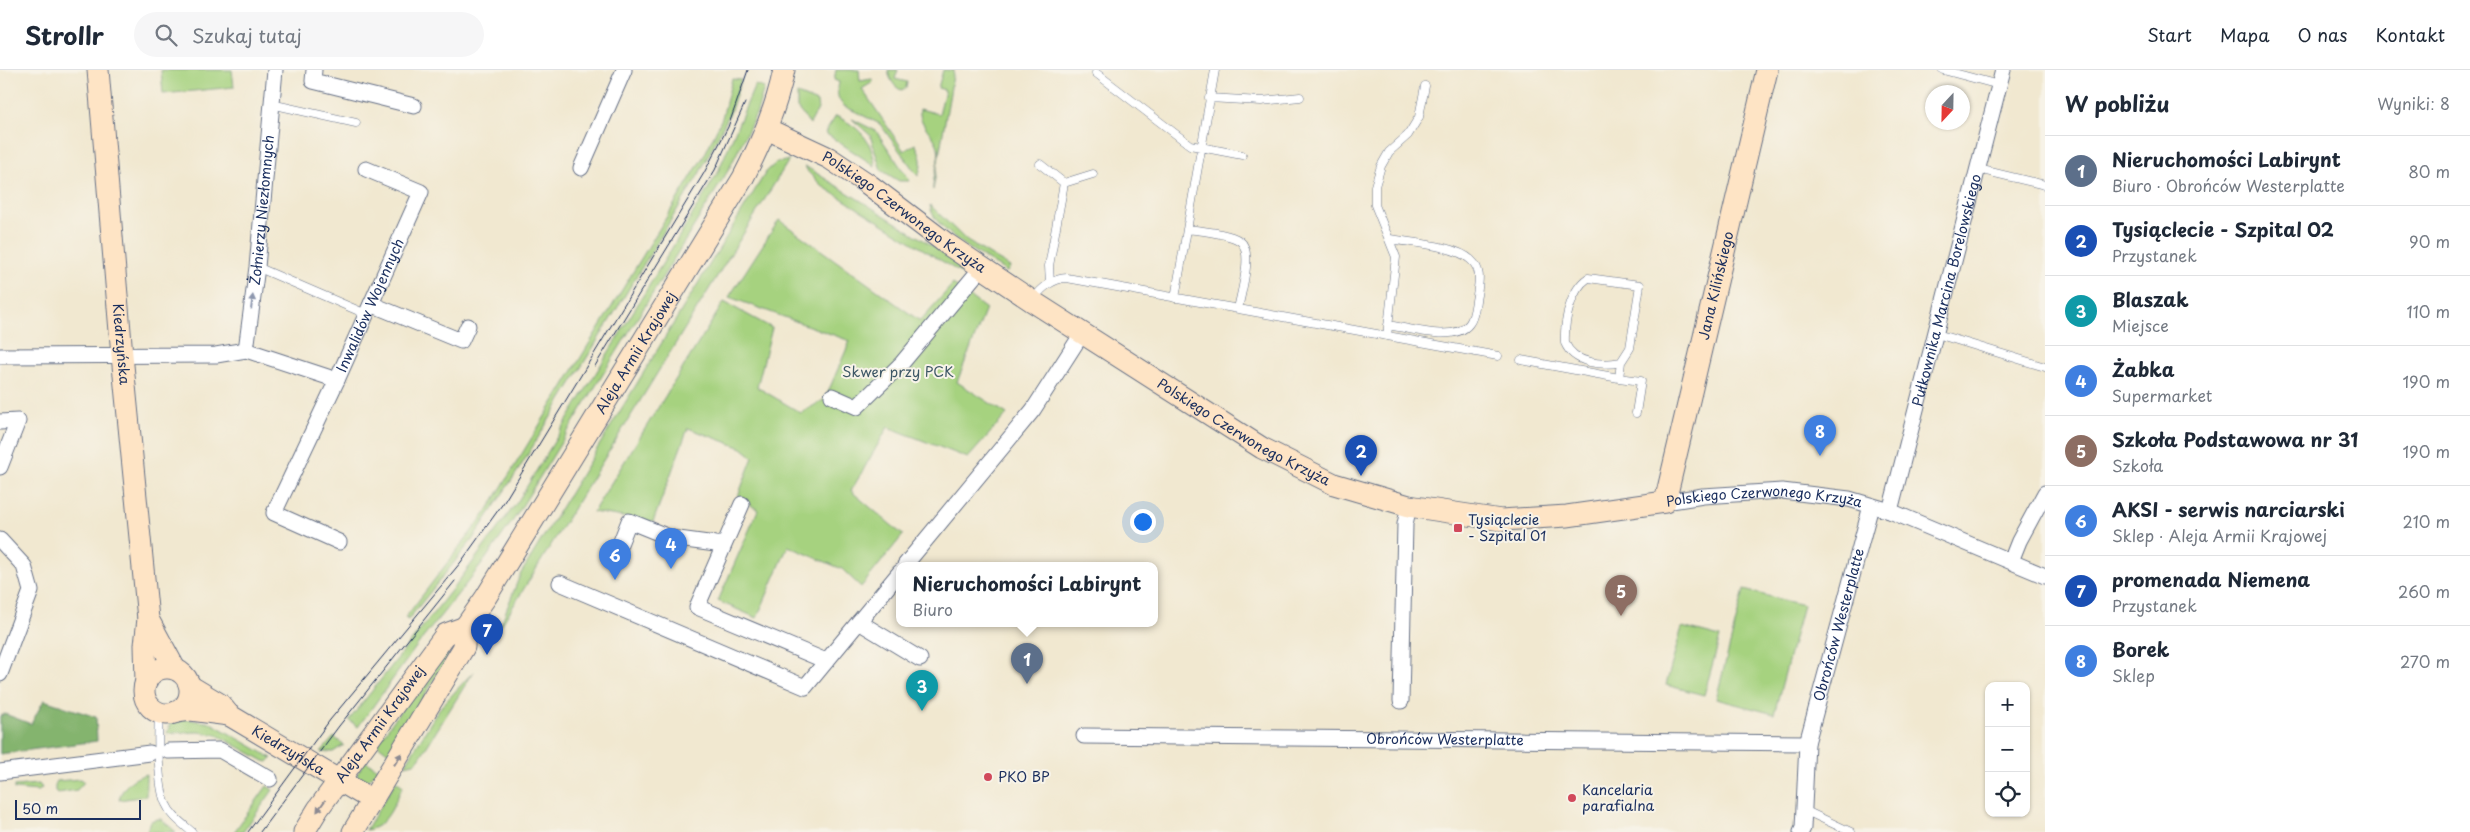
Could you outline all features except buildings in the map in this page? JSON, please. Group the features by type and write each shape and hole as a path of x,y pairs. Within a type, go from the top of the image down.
{"street":[{"name":"Kiedrzyńska","path":"98,70 122,355 148,619 145,645 146,683"},
{"name":"Żołnierzy Niezłomnych","path":"246,350 257,267 275,70"},
{"path":"314,70 313,81 414,106"},
{"path":"581,168 624,70"},
{"name":"Aleja Armii Krajowej","path":"353,832 464,647 465,627 501,572 743,178 776,106 784,70"},
{"name":"Jana Kilińskiego","path":"1665,502 1767,70"},
{"name":"Pułkownika Marcina Borelowskiego","path":"1890,511 1937,334 2002,70"},
{"name":"Polskiego Czerwonego Krzyża","path":"767,129 829,158 1032,301 1262,448 1334,484 1409,506 1501,520 1567,516 1703,496 1782,491 1824,495 1890,511 2045,576"},
{"name":"Inwalidów Wojennych","path":"0,356 216,355 246,350 337,380 421,192 366,169"},
{"path":"832,396 857,406 902,363 982,267"},
{"path":"369,309 461,341 468,326"},
{"path":"907,562 1033,410 1083,332"},
{"path":"337,380 274,512 339,542"},
{"path":"0,422 18,421 0,466"},
{"path":"2011,561 2045,494"},
{"path":"742,504 697,607 826,661"},
{"path":"1401,701 1405,524 1409,506"},
{"name":"Obrońców Westerplatte","path":"1801,832 1804,810 1807,743 1871,506"},
{"path":"618,549 629,521 671,538 723,545"},
{"path":"0,540 24,566 31,592 0,674"},
{"path":"560,582 805,687 896,577"},
{"name":"Kiedrzyńska","path":"148,619 175,669"},
{"path":"859,622 920,659"},
{"name":"Aleja Armii Krajowej","path":"304,832 339,780 446,634 465,627"},
{"path":"175,669 182,673 190,686 187,701 168,712 146,700 144,691 146,683 158,670 175,669"},
{"name":"Kiedrzyńska","path":"190,686 220,704 229,715 372,800"},
{"name":"Kiedrzyńska","path":"168,712 191,710 229,715"},
{"name":"Obrońców Westerplatte","path":"1084,736 1807,743"},
{"path":"168,751 220,750 270,779"},
{"path":"0,772 150,753"}],"lane":[{"path":"1175,298 1215,70"},
{"path":"1943,70 1999,85"},
{"path":"1096,73 1190,145 1242,155"},
{"path":"1387,336 1396,257 1375,205 1375,186 1381,166 1389,152 1408,135 1419,117 1425,86"},
{"path":"1209,98 1260,101 1300,97"},
{"path":"271,104 356,123"},
{"path":"1040,164 1064,182"},
{"path":"1978,169 2045,184"},
{"path":"1064,182 1093,174"},
{"path":"1050,284 1050,266 1064,182"},
{"path":"1187,229 1241,241 1246,249 1247,258 1238,309"},
{"path":"1388,325 1439,334 1461,331 1472,320 1480,277 1478,269 1471,259 1458,251 1390,239"},
{"path":"257,267 369,309"},
{"path":"1032,301 1037,293 1057,279 1067,278 1498,356"},
{"path":"1619,378 1621,362 1630,348 1640,285 1588,278 1579,284 1574,292 1565,343 1573,355 1582,360 1608,365 1621,362"},
{"path":"1937,334 2045,367"},
{"path":"1521,360 1641,381 1636,413"},
{"path":"168,712 158,738 165,804 177,819 192,832"},
{"path":"1804,810 1851,832"}],"green space":[{"path":"161,70 232,70 234,87 163,94"},
{"path":"836,70 859,70 860,81 872,79 873,82 862,89 904,151 915,144 921,160 918,176 880,124 841,103 838,95 839,82 834,80"},
{"path":"888,70 898,70 895,79 907,82 906,88 901,90 896,87"},
{"path":"943,70 954,70 933,190 939,152 936,142 921,120 920,109 939,114 945,90 938,88"},
{"path":"732,79 741,80 730,113 699,174 519,469 472,540 408,620 405,618 487,511 705,154 722,118"},
{"path":"755,85 764,88 757,112 729,169 516,516 482,564 419,643 358,727 349,720 461,578 518,501 717,174"},
{"path":"797,94 817,102 818,109 810,124 797,108"},
{"path":"836,116 863,135 871,148 875,166 825,133"},
{"path":"852,119 876,131 910,181 899,181 881,170 870,135"},
{"path":"789,160 499,629 520,575 766,172 776,163"},
{"path":"805,166 962,264 964,275 822,186 808,172"},
{"path":"930,205 967,241 1010,267 1007,272 974,252 950,234 933,215"},
{"name":"Skwer przy PCK","path":"779,220 920,321 953,284 986,309 957,382 1007,414 968,458 888,427 851,491 903,535 861,587 842,569 788,546 757,618 718,601 758,510 738,496 753,457 742,448 688,428 653,522 593,512 724,302 772,328 757,387 801,413 825,399 850,341 729,297"},
{"path":"1744,590 1803,605 1774,714 1716,699"},
{"path":"1682,627 1720,637 1704,695 1666,685"},
{"path":"452,638 457,641 390,754 377,744"},
{"path":"474,671 419,759 414,763 405,765 439,709"},
{"path":"44,700 96,717 97,741 0,754 0,716 5,714 31,724"},
{"path":"180,718 211,723 272,758 268,762 264,761 217,735 199,732 167,733 171,723"},
{"path":"334,737 344,745 333,752 321,752"},
{"path":"365,761 380,770 368,780 358,777 357,774"},
{"path":"146,774 146,796 119,800 120,795 129,783"},
{"path":"80,779 84,782 77,790 58,793 55,791 57,781"},
{"path":"396,781 403,786 393,807 380,824 366,830"},
{"path":"39,784 42,788 39,791 14,789 14,786"},
{"path":"267,786 273,790 243,832 234,832"},
{"path":"161,819 176,832 147,832 151,821"}],"tram line":[{"path":"248,832 330,720 461,562 504,502 704,173 728,127 748,70"},
{"path":"595,366 715,170 745,103"},
{"path":"260,832 339,726 455,581"}],"place":[{"name":"Borek","path":"1820,456"},
{"name":"Tysiąclecie - Szpital 02","path":"1361,476"},
{"name":"Tysiąclecie - Szpital 01","path":"1458,528"},
{"name":"Żabka","path":"671,569"},
{"name":"AKSI - serwis narciarski","path":"615,580"},
{"name":"Szkoła Podstawowa nr 31","path":"1621,616"},
{"name":"promenada Niemena","path":"487,655"},
{"name":"Nieruchomości Labirynt","path":"1027,684"},
{"name":"Blaszak","path":"922,711"},
{"name":"PKO BP","path":"988,777"},
{"name":"Kancelaria parafialna","path":"1572,798"}]}
